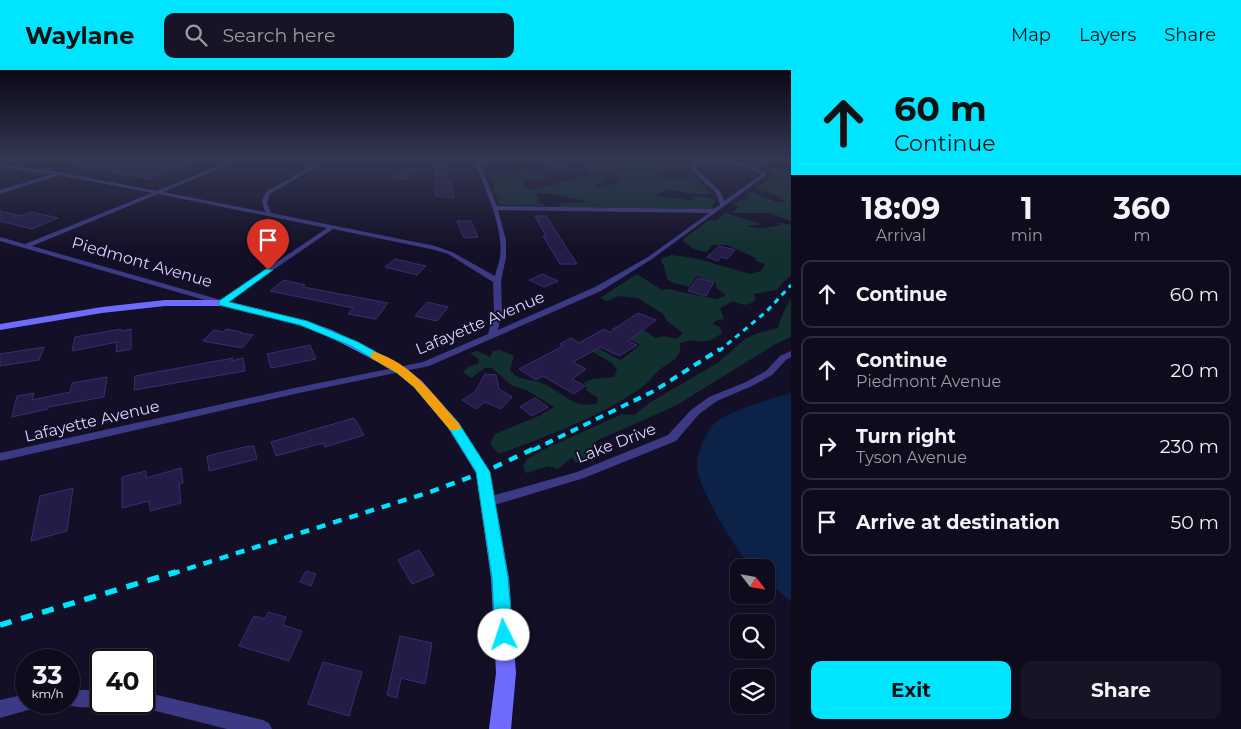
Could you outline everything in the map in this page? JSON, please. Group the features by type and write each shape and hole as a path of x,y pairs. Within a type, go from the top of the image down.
{"street":[{"path":"139,190 247,211 268,213 331,228 442,249 497,281"},
{"path":"27,246 164,190"},
{"path":"268,213 264,202 268,193 274,190"},
{"path":"488,190 495,208 503,240 503,257 497,281 498,313 492,335"},
{"name":"Lafayette Avenue","path":"716,190 718,192 719,208"},
{"name":"Lafayette Avenue","path":"0,457 299,390 426,364 598,288 650,258 744,190"},
{"path":"495,208 719,208"},
{"path":"0,327 102,310 165,303 222,303 331,228"},
{"name":"Piedmont Avenue","path":"0,239 222,303 303,323 328,332 401,370 418,384 453,425 483,472 488,502"},
{"name":"Lake Drive","path":"488,502 580,475 644,451 672,438 696,412 713,399 749,384 769,373 783,358 791,354"},
{"path":"488,502 500,578 506,674 500,729"},
{"path":"155,703 264,729"},
{"path":"0,709 15,705"}],"green space":[{"path":"494,190 665,190 658,193 658,196 695,201 692,198 706,197 715,200 712,209 564,207 558,206 560,203 588,202 549,193 536,194 539,202 546,206 499,205 496,198 500,197 494,194"},
{"path":"670,190 707,190 711,194 694,194"},
{"path":"760,190 791,190 791,221 770,213 732,213 739,207 733,203 747,199 748,194 752,192 776,202 786,202 776,195"},
{"path":"725,213 759,223 760,225 747,226 755,228 781,225 775,222 791,225 791,275 776,290 754,294 756,300 748,304 734,301 720,308 724,319 715,321 713,324 720,327 722,333 710,340 680,343 677,357 627,398 573,425 499,454 490,444 495,434 541,415 554,407 528,391 511,385 492,368 485,368 471,378 463,372 468,367 479,363 478,359 470,353 477,351 490,357 493,351 500,350 514,356 510,370 513,374 524,379 542,383 575,402 584,405 596,404 598,398 587,391 584,382 614,377 617,370 612,363 591,351 593,345 621,360 640,345 611,329 622,325 634,326 655,338 664,336 677,339 683,333 667,321 663,314 638,298 619,296 607,301 600,298 637,274 662,290 671,289 717,299 726,295 716,288 716,282 697,276 689,287 671,282 667,279 661,262 662,258 671,255 695,258 750,274 761,271 765,264 727,245 712,245 707,252 703,252 693,249 682,240 709,220 717,220"},
{"path":"791,298 791,337 779,342 675,406 596,441 589,457 576,463 572,457 558,469 549,466 526,473 523,466 527,459 622,414 634,415 649,403 719,362 745,339 758,333 778,328"}],"water":[{"path":"791,393 791,602 775,588 775,559 744,559 737,549 711,505 699,478 697,468 702,443 716,422 741,409"}],"building":[{"path":"436,190 452,190 454,198 436,196"},
{"path":"0,211 22,216 31,212 58,218 32,229 0,221"},
{"path":"535,216 546,216 577,264 560,264 543,236 546,236"},
{"path":"457,221 471,221 478,237 464,238"},
{"path":"276,239 290,241 277,252 262,250"},
{"path":"719,246 735,250 727,259 721,257 718,261 707,257"},
{"path":"395,259 426,266 417,275 385,267"},
{"path":"543,274 558,281 544,287 529,280"},
{"path":"698,278 714,282 706,296 688,291"},
{"path":"284,280 305,285 303,287 388,303 376,319 348,314 353,308 270,291"},
{"path":"427,302 448,307 437,321 415,316"},
{"path":"638,313 656,320 628,341 637,345 619,356 601,347 573,362 586,369 572,379 585,386 574,394 543,376 536,380 519,369 563,346 560,344 571,338 579,343 604,329 610,332"},
{"path":"121,329 121,331 131,329 131,349 116,352 117,342 72,351 75,337"},
{"path":"226,329 253,335 242,348 203,341 214,330 223,332"},
{"path":"310,345 316,359 271,368 267,354"},
{"path":"44,347 39,360 0,366 0,354"},
{"path":"233,358 231,361 243,358 245,371 134,390 135,376"},
{"path":"485,374 496,375 499,389 512,397 501,409 485,402 476,409 462,400 475,392"},
{"path":"107,377 104,397 48,407 48,409 12,417 17,396 34,393 32,400 70,392 72,383"},
{"path":"535,398 548,407 532,416 520,407"},
{"path":"354,418 364,435 325,447 323,443 276,456 271,442"},
{"path":"254,446 257,459 209,471 207,456"},
{"path":"181,468 183,483 179,484 181,503 150,511 149,501 122,508 122,477 146,471 146,478"},
{"path":"73,488 67,531 31,541 40,496"},
{"path":"419,550 434,575 412,584 398,560"},
{"path":"306,571 316,574 311,586 300,582"},
{"path":"268,612 286,617 283,625 302,631 289,661 239,646 254,616 265,619"},
{"path":"400,636 432,643 425,684 401,678 397,698 387,695"},
{"path":"323,662 362,672 349,716 308,704"}],"railway":[{"path":"719,351 767,311 791,285"},
{"path":"533,450 654,391 720,349"},
{"path":"171,574 430,492 484,472 535,448"},
{"path":"0,625 176,572"}],"slow traffic":[{"path":"374,355 401,370 418,384 455,427"}],"route":[{"path":"268,270 222,303 303,323 354,344 401,370 418,384 453,425 483,472 500,578 504,635"}]}
